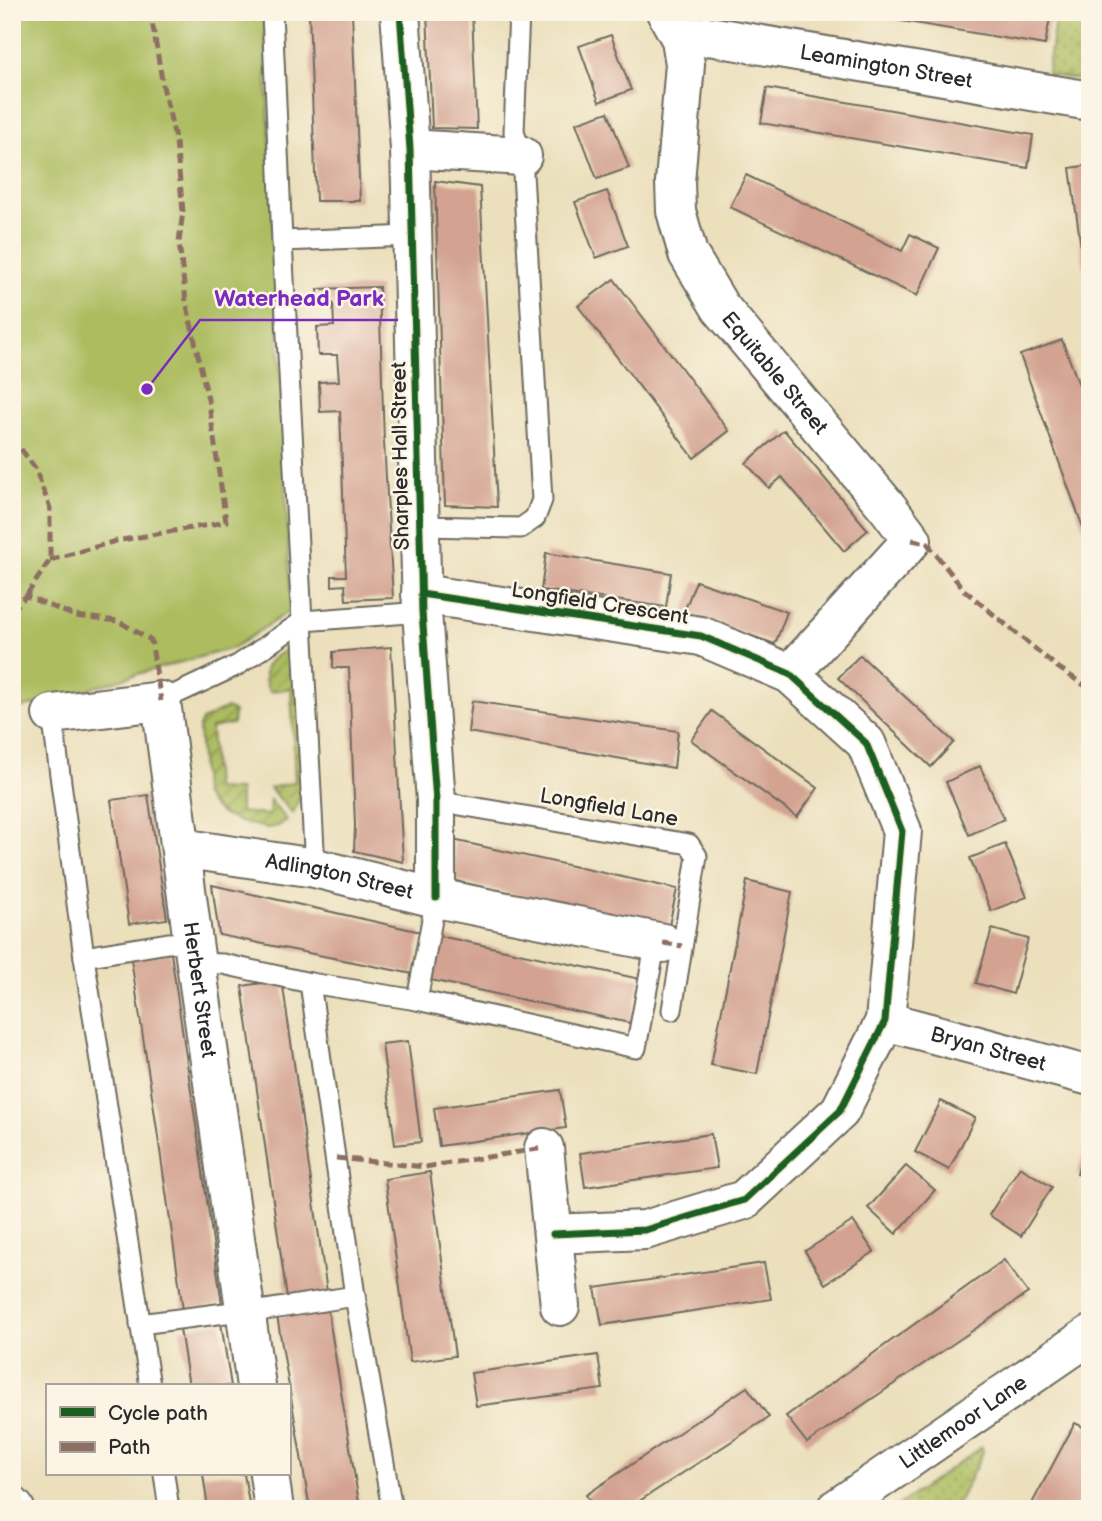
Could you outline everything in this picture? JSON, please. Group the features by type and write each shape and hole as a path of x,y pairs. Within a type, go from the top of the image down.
{"street":[{"name":"Sharples Hall Street","path":"400,12 410,149 422,603 436,801 436,898"},
{"name":"Leamington Street","path":"673,26 709,36 1090,101"},
{"name":"Equitable Street","path":"673,26 685,64 675,183 676,211 688,254 720,307 912,540 790,674"},
{"path":"410,149 522,156"},
{"name":"Longfield Crescent","path":"422,603 701,636 790,674 866,743 902,831 885,1021 840,1111 744,1200 645,1230 553,1234"},
{"path":"52,714 161,701"},
{"name":"Herbert Street","path":"161,701 256,1384"},
{"name":"Adlington Street","path":"181,848 315,868 436,898 659,942"},
{"name":"Bryan Street","path":"885,1021 1090,1076"},
{"path":"544,1148 560,1306"},
{"name":"Littlemoor Lane","path":"835,1509 1090,1335"},
{"path":"269,1476 274,1509"}],"lane":[{"path":"272,12 315,868"},
{"path":"420,526 521,528 535,518 542,500 522,156 514,132 519,12"},
{"path":"282,241 412,236"},
{"path":"161,701 238,665 303,621 422,603"},
{"path":"52,714 84,957 150,1384"},
{"name":"Longfield Lane","path":"436,801 689,844 697,856 672,1010"},
{"path":"417,1000 436,898"},
{"path":"84,957 168,943 223,964 310,983 417,1000 636,1048 659,942"},
{"path":"310,983 355,1296 392,1509"},
{"path":"140,1324 355,1296"},
{"path":"164,1476 169,1509"}],"green space":[{"path":"12,12 264,12 291,610 233,648 12,710"},
{"path":"1056,12 1090,12 1090,81 1047,75"},
{"path":"286,650 292,650 298,655 303,788 293,814 270,788 295,782 291,688 270,692 265,676 268,663"},
{"path":"227,708 234,712 233,724 211,728 215,789 240,790 240,812 269,815 270,800 287,820 278,826 268,828 243,823 223,815 203,794 199,727 202,720"},
{"path":"982,1447 983,1452 955,1509 893,1509"}],"building":[{"path":"309,12 352,12 360,201 316,201"},
{"path":"427,12 472,12 477,129 432,128"},
{"path":"860,12 1051,12 1045,45"},
{"path":"611,35 631,90 599,102 579,46"},
{"path":"767,88 1033,135 1028,168 761,123"},
{"path":"608,112 629,168 597,179 576,123"},
{"path":"1090,165 1090,298 1088,298 1070,168"},
{"path":"746,175 902,251 910,234 939,248 917,296 730,207"},
{"path":"435,181 480,187 497,507 445,505"},
{"path":"607,191 628,246 596,258 575,202"},
{"path":"614,279 729,431 694,458 578,306"},
{"path":"379,287 393,598 346,600 345,585 332,586 332,576 346,576 340,411 320,412 319,382 339,381 337,355 318,355 317,327 334,326 333,303 319,303 318,289"},
{"path":"1062,340 1090,414 1089,544 1020,355"},
{"path":"784,430 868,530 844,551 782,477 769,488 746,463"},
{"path":"546,553 671,573 666,607 541,590"},
{"path":"696,581 787,612 775,644 684,612"},
{"path":"391,647 403,862 354,851 349,668 333,668 333,652"},
{"path":"860,655 954,742 931,767 838,678"},
{"path":"472,701 678,731 674,768 468,732"},
{"path":"712,711 818,788 797,817 691,740"},
{"path":"980,766 1004,819 969,835 946,782"},
{"path":"148,795 167,919 129,924 111,800"},
{"path":"453,840 677,889 668,930 456,881"},
{"path":"1005,844 1027,897 991,911 970,858"},
{"path":"747,881 792,892 757,1074 711,1065"},
{"path":"212,885 421,932 413,974 219,935"},
{"path":"992,929 1028,939 1013,994 976,983"},
{"path":"435,935 640,979 630,1023 426,979"},
{"path":"171,953 222,1304 183,1310 131,959"},
{"path":"282,980 327,1292 287,1298 242,986"},
{"path":"408,1041 421,1142 395,1145 382,1044"},
{"path":"560,1090 566,1128 439,1146 434,1108"},
{"path":"941,1101 975,1118 949,1170 915,1152"},
{"path":"1090,1133 1090,1178 1077,1174"},
{"path":"711,1134 717,1168 585,1187 580,1153"},
{"path":"906,1166 935,1190 896,1234 868,1208"},
{"path":"1020,1167 1052,1187 1021,1236 989,1215"},
{"path":"430,1172 455,1356 410,1362 385,1179"},
{"path":"853,1221 874,1252 825,1284 805,1251"},
{"path":"1004,1260 1028,1293 807,1443 786,1416"},
{"path":"764,1263 771,1299 602,1325 595,1288"},
{"path":"328,1311 360,1509 310,1509 277,1316"},
{"path":"221,1323 231,1384 189,1384 180,1329"},
{"path":"598,1355 603,1389 476,1406 471,1373"},
{"path":"747,1387 769,1417 627,1509 595,1509 586,1495"},
{"path":"1090,1419 1089,1509 1029,1509 1075,1423 1085,1428"},
{"path":"203,1476 244,1476 250,1509 208,1509"}],"marked path":[{"path":"50,560 116,541 226,522 209,404 186,301 179,242 183,211 176,142 148,12"},
{"path":"12,437 35,468 50,508 50,560 26,596"},
{"path":"912,540 927,543 964,590 1056,666 1090,689"},
{"path":"12,611 26,596 75,616 118,621 151,640 161,701"},
{"path":"663,943 682,946"},
{"path":"336,1158 425,1167 544,1148"}],"cycle path":[{"path":"400,12 410,149 422,612 436,801 436,898"},
{"path":"421,594 701,636 790,674 866,743 902,831 885,1021 840,1111 744,1200 645,1230 553,1234"}],"place":[{"name":"Waterhead Park","path":"147,389"}]}
